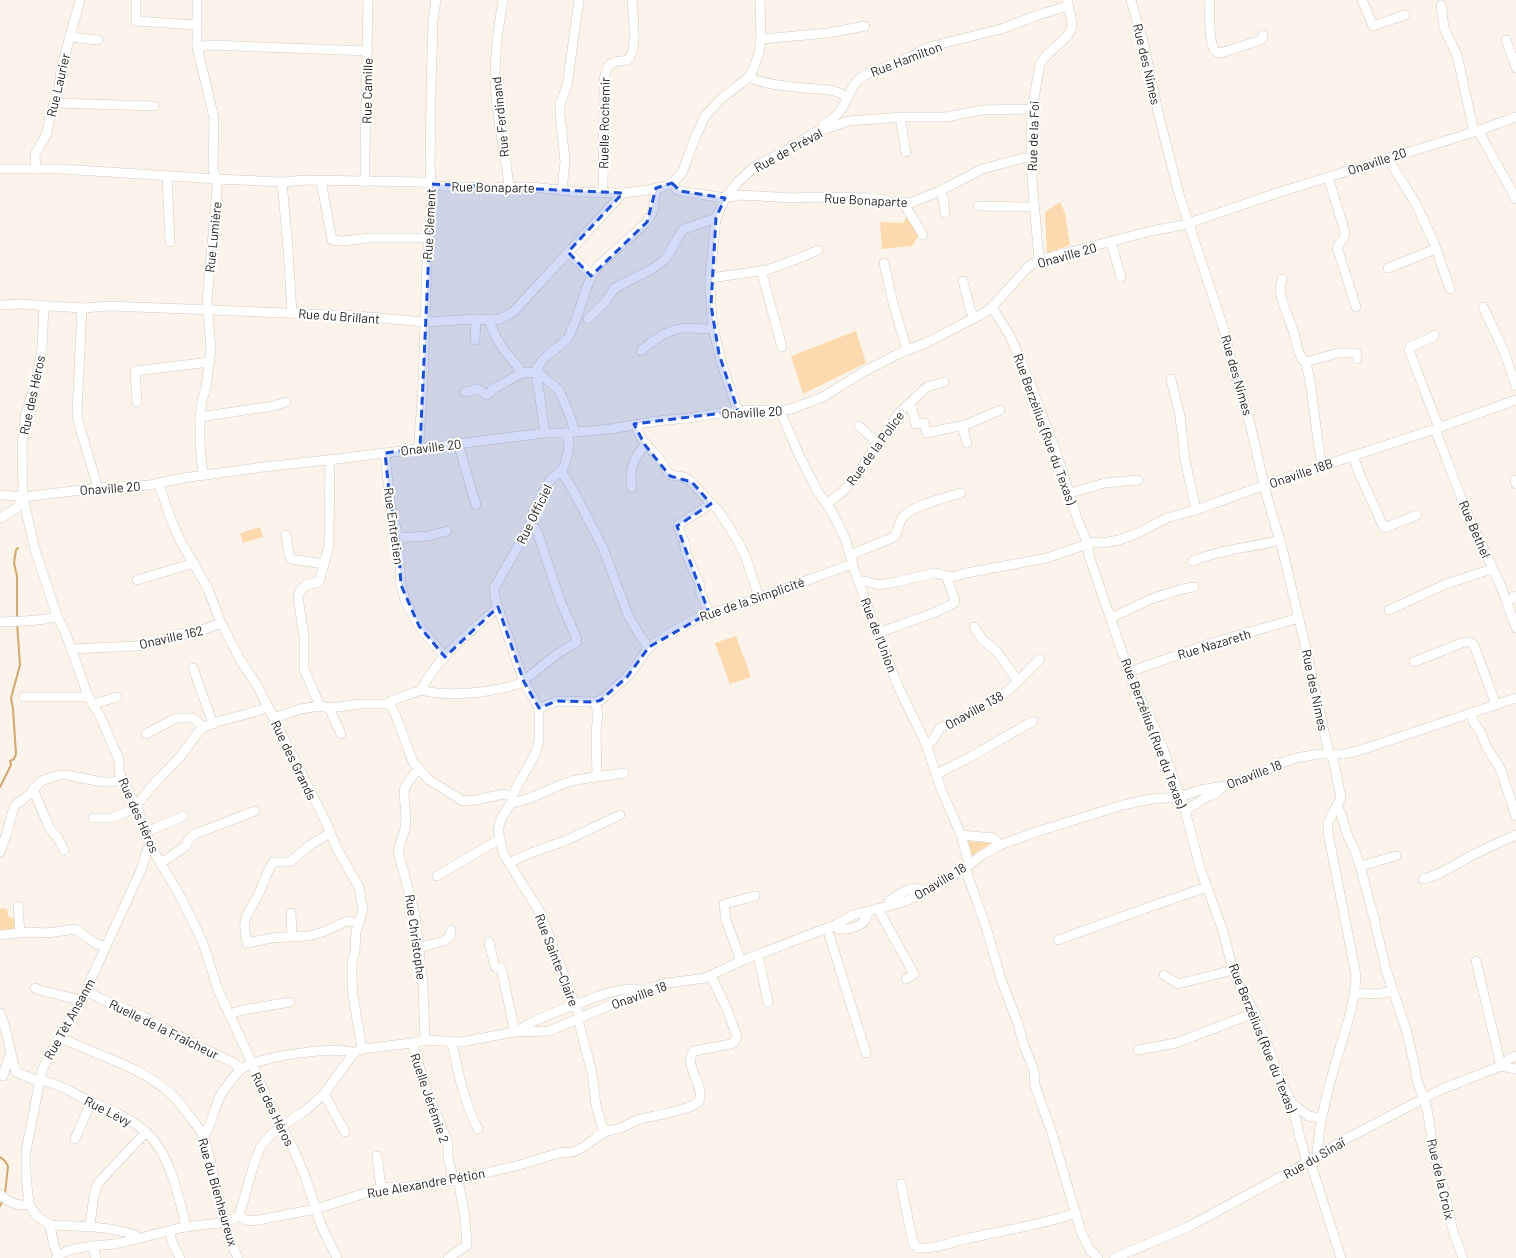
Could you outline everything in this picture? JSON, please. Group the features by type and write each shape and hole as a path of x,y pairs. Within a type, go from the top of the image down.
{"street":[{"name":"Rue Laurier","path":"36,168 35,155 47,133 69,37 80,0"},
{"path":"136,0 136,21 197,25"},
{"name":"Rue Lumière","path":"197,0 197,47 214,118 213,170 217,179 207,301 211,349 200,417 200,443 203,475"},
{"name":"Rue Camille","path":"366,182 365,154 368,0"},
{"name":"Rue Clement","path":"420,448 419,440 423,386 424,322 432,184 430,166 431,90 433,21 436,0"},
{"name":"Rue Ferdinand","path":"503,0 495,62 495,86 497,114 509,187"},
{"path":"562,190 565,161 560,104 567,86 579,0"},
{"name":"Ruelle Rochemir","path":"603,192 604,80 606,68 610,63 628,60 633,52 634,26 632,0"},
{"path":"672,183 682,173 705,116 722,98 749,77 753,70 759,53 761,39 760,0"},
{"name":"Rue des Nimes","path":"1131,0 1145,51 1179,194 1225,333 1232,365 1250,424 1280,540 1340,793 1341,798 1337,808"},
{"path":"1210,0 1212,42 1215,51 1219,53 1224,52 1258,41 1262,39 1263,35"},
{"path":"1362,0 1373,26 1405,15"},
{"name":"Rue Hamilton","path":"841,111 850,90 859,78 875,70 915,55 927,48 1001,29 1067,3"},
{"name":"Rue de la Foi","path":"1039,260 1031,158 1032,109 1040,64 1043,57 1060,43 1070,31 1072,26 1067,3"},
{"path":"1441,5 1444,28 1457,55 1476,131 1516,199"},
{"path":"761,39 833,32 865,26"},
{"path":"69,37 98,40"},
{"path":"1506,40 1516,68"},
{"path":"197,47 212,45 368,51"},
{"path":"749,77 765,82 804,88 830,89 844,95 847,98"},
{"path":"55,103 154,106"},
{"name":"Rue de Préval","path":"738,411 722,365 713,328 710,278 716,218 725,198 737,183 755,166 781,153 816,132 846,122 900,117 937,118 966,114 974,111 1032,109"},
{"path":"816,132 816,129 841,111 846,122"},
{"path":"900,117 906,152"},
{"name":"Onaville 20","path":"0,495 4,494 23,497 98,488 159,484 203,475 458,443 545,433 610,429 635,424 738,411 780,411 791,409 823,397 864,372 907,350 938,337 992,307 1029,266 1039,260 1151,231 1189,223 1516,117"},
{"name":"Rue Bonaparte","path":"0,169 36,168 282,182 305,180 422,182 439,186 489,188 530,187 580,192 623,193 656,188 672,183 677,190 680,191 725,198 740,195 793,198 874,198 904,204 917,201 982,169 1024,158 1031,158"},
{"path":"1389,158 1416,204 1436,249 1450,290"},
{"path":"168,176 170,242"},
{"path":"1328,177 1345,232 1344,238 1337,247 1356,306"},
{"path":"321,181 332,240 342,241 370,238 429,238"},
{"path":"282,182 292,313"},
{"path":"545,433 536,372 537,368 541,362 569,337 592,274 606,259 647,222 653,211 656,188"},
{"path":"940,190 943,198 945,213"},
{"name":"Rue du Brillant","path":"0,305 20,304 82,308 110,306 292,313 424,322 500,319 513,312 623,193"},
{"path":"904,204 923,234"},
{"path":"978,206 1035,207"},
{"path":"588,319 606,301 615,288 652,269 664,260 684,229 716,218"},
{"path":"1111,242 1122,277"},
{"path":"1388,268 1436,249"},
{"path":"710,278 775,267 818,250"},
{"path":"568,252 588,272 592,274"},
{"path":"884,263 893,303 907,350"},
{"path":"761,270 782,347"},
{"path":"1282,279 1280,291 1284,306 1294,330 1298,350 1302,359 1306,362 1322,466"},
{"path":"963,281 970,309 974,317"},
{"name":"Rue des Héros","path":"44,306 42,349 34,388 26,413 23,434 23,497 35,550 57,616 88,696 94,704 119,760 122,779 137,805 150,845 179,894 197,930 204,946 218,990 266,1096 305,1176 327,1240 337,1258"},
{"name":"Rue Berzélius (Rue du Texas)","path":"992,307 1010,336 1059,460 1087,544 1090,559 1129,672 1135,688 1157,733 1185,810 1200,868 1223,931 1233,970 1267,1043 1282,1085 1292,1103 1300,1138 1311,1160 1341,1258"},
{"path":"1483,307 1504,351 1516,386"},
{"path":"82,308 77,412 78,421 98,488"},
{"path":"475,340 476,319"},
{"path":"489,320 495,335 507,355 518,364 522,373"},
{"path":"641,351 654,340 674,330 687,328 713,328"},
{"name":"Rue Bethel","path":"1434,335 1433,337 1410,347 1409,350 1468,518 1506,601 1516,628"},
{"path":"1306,362 1347,352 1356,353 1357,359"},
{"path":"137,402 135,372 210,362"},
{"path":"465,392 478,389 487,395 493,389 522,373 536,372"},
{"name":"Rue Officiel","path":"498,607 494,595 494,588 530,526 534,509 544,490 550,480 561,471 565,464 568,452 571,432 569,413 559,390 536,372"},
{"path":"1171,379 1180,416 1185,460 1196,510"},
{"name":"Rue de la Police","path":"827,504 852,482 899,413 927,387 944,382"},
{"name":"Onaville 18B","path":"948,577 1048,558 1087,544 1119,540 1138,533 1168,518 1196,510 1265,485 1516,400"},
{"path":"200,417 273,406 286,402"},
{"path":"910,404 912,406 916,424 924,423 927,433 962,426 1000,410"},
{"name":"Rue de l'Union","path":"780,411 800,457 818,492 827,504 845,538 859,583 898,686 926,744 961,835 967,866 1001,979 1018,1024 1024,1046 1034,1070 1035,1086 1051,1130 1081,1232 1090,1250 1098,1258"},
{"path":"635,424 637,431 645,445 664,465 670,475 684,477 692,482 711,504 714,505 722,516 744,554 759,597"},
{"path":"859,426 879,444"},
{"path":"962,426 967,443"},
{"path":"458,443 476,506"},
{"path":"632,488 630,475 632,468 637,454 645,445"},
{"name":"Rue Entretien","path":"384,453 390,502 398,538 401,585 405,600 419,626 445,657"},
{"path":"1353,455 1359,473 1384,528 1417,515"},
{"path":"320,706 306,677 304,669 304,637 298,597 300,591 306,585 319,582 329,546 330,460"},
{"path":"561,471 573,490 603,548 628,615 642,639 649,647"},
{"path":"1070,493 1105,483 1138,480"},
{"name":"Rue des Grands","path":"159,484 179,538 208,589 221,623 258,687 330,833 359,887 363,910 356,932 355,951 352,962 353,996 358,1051"},
{"name":"Rue de la Simplicité","path":"595,702 601,700 627,677 649,647 662,638 709,613 759,597 851,559 894,537 903,517 906,514 920,506 961,493"},
{"path":"0,518 17,508 23,497"},
{"path":"709,613 700,592 700,586 686,554 684,541 678,527 679,524 711,504"},
{"path":"274,718 320,706 330,708 360,704 390,704 391,701 421,690 432,693 456,694 507,688 523,681 557,654 577,642 560,600 538,534 534,527 530,526"},
{"path":"398,538 428,536 447,531"},
{"path":"286,535 291,559 324,564"},
{"path":"1193,561 1216,553 1280,540"},
{"path":"137,580 194,563"},
{"path":"1389,610 1450,582 1492,569"},
{"path":"859,583 866,581 878,585 896,582 923,574 934,573 940,573 948,577 955,601 954,603 936,612 878,633"},
{"path":"1111,618 1151,599 1194,586"},
{"path":"1506,601 1516,596"},
{"path":"421,690 431,673 445,657 498,607 523,681 539,708 557,701 595,702 598,716 596,732 597,776"},
{"path":"0,622 52,618 57,616"},
{"name":"Rue Nazareth","path":"1129,672 1212,643 1299,618"},
{"name":"Onaville 162","path":"71,649 136,646 154,643 178,634 194,633 221,623"},
{"path":"974,628 997,652 1018,680"},
{"path":"1414,662 1464,642 1470,642 1474,646 1496,705"},
{"name":"Onaville 138","path":"926,744 932,741 940,728 990,703 1010,690 1018,680 1040,660"},
{"path":"192,668 208,726"},
{"path":"24,697 88,696"},
{"path":"94,704 117,697"},
{"name":"Onaville 18","path":"241,1069 252,1064 292,1054 348,1050 358,1051 425,1040 452,1043 515,1032 549,1031 662,984 695,980 712,976 741,961 831,926 853,915 904,902 925,892 1000,845 1033,833 1109,808 1151,799 1180,797 1200,790 1222,787 1240,782 1278,764 1296,758 1318,754 1344,754 1358,751 1516,698"},
{"path":"390,704 396,716 409,753 418,770 429,780 463,801 476,800 503,794 512,799 522,801 573,781 597,776 608,776 624,773"},
{"path":"93,818 112,818 137,805 151,787 172,766 199,731 208,726 254,713 268,707"},
{"path":"330,708 341,734"},
{"name":"Rue Sainte-Claire","path":"539,708 539,741 536,752 499,824 498,830 503,853 541,914 575,1005 592,1073 596,1105 604,1133"},
{"path":"1470,713 1487,748 1500,768 1516,816"},
{"path":"146,734 176,718 193,718 208,726"},
{"path":"937,774 1033,721"},
{"name":"Rue Christophe","path":"418,770 405,787 405,829 398,851 415,915 422,985 425,1040"},
{"path":"0,852 14,806 41,781 59,775 67,775 102,782 113,782 122,779"},
{"path":"1185,810 1205,798 1216,794 1222,787"},
{"path":"33,790 50,829 58,838 64,850"},
{"path":"1311,1160 1355,993 1356,968 1328,833 1328,822 1332,813 1337,808"},
{"name":"Rue de la Croix","path":"1337,808 1341,814 1348,838 1355,851 1360,866 1393,991 1406,1029 1417,1080 1424,1099 1431,1133 1431,1144 1453,1230 1463,1258"},
{"path":"161,863 186,846 188,840 195,834 255,811"},
{"path":"509,863 528,854 567,840 620,815"},
{"path":"146,832 184,816"},
{"path":"330,833 310,845 290,862 273,862 267,871 260,891 247,913 244,925 247,943 271,938 308,936 323,932 347,921 358,923"},
{"path":"961,835 993,838 1000,845"},
{"path":"1423,879 1435,876 1448,870 1471,856 1516,836"},
{"path":"437,876 500,840"},
{"name":"Rue Tèt Ansanm","path":"29,1204 26,1172 26,1150 39,1080 46,1061 81,1001 140,872 146,852 150,845"},
{"path":"1360,866 1396,856"},
{"path":"1058,940 1207,887"},
{"path":"889,901 902,893 917,888 925,892"},
{"path":"741,961 726,920 724,904 755,896"},
{"path":"18,906 20,933"},
{"path":"878,909 914,974 906,979"},
{"path":"291,913 292,936"},
{"path":"831,926 866,1053"},
{"path":"0,935 47,933 76,929 95,943 105,947"},
{"path":"418,948 444,941 450,936 451,930"},
{"path":"489,942 495,967 501,968 515,1032 533,1021 606,992 628,988 637,989 640,992"},
{"path":"758,955 768,1002"},
{"path":"1476,962 1501,1066 1516,1069"},
{"path":"1164,976 1178,984 1233,970"},
{"name":"Rue Alexandre Pétion","path":"239,1216 246,1220 253,1221 316,1210 381,1188 456,1180 518,1166 562,1152 567,1153 589,1144 604,1133 619,1129 637,1120 696,1104 699,1100 698,1087 690,1061 691,1054 694,1051 731,1044 737,1037 727,1009 712,976"},
{"path":"35,988 81,1001"},
{"name":"Ruelle de la Fraîcheur","path":"86,990 101,999 142,1016 234,1063 241,1069"},
{"path":"1355,993 1377,994 1393,991"},
{"path":"230,1014 243,1010 290,1002"},
{"path":"1138,1050 1176,1043 1254,1013"},
{"path":"1,1019 9,1041 10,1054 16,1072 1,1077"},
{"name":"Rue du Bienheureux","path":"59,1037 108,1057 145,1076 175,1098 203,1136 225,1222 238,1258"},
{"name":"Ruelle Jérémie 2","path":"412,1043 428,1094 446,1138 453,1177 460,1185 465,1217 467,1245 450,1258"},
{"path":"452,1043 465,1095 472,1117 478,1129"},
{"path":"50,1225 57,1257 78,1248 94,1254 126,1242 170,1230 225,1222 239,1216 260,1148 268,1138 324,1094 344,1065 358,1051"},
{"path":"1,1077 10,1054"},
{"name":"Rue du Sinaï","path":"1114,1258 1188,1227 1350,1137 1442,1089 1501,1066 1510,1058 1516,1056"},
{"path":"203,1136 208,1129 220,1096 241,1069"},
{"name":"Rue Lévy","path":"16,1072 66,1089 91,1102 108,1108 146,1132 158,1146 172,1176 186,1227"},
{"path":"324,1094 345,1132"},
{"path":"75,1139 91,1102"},
{"path":"1292,1103 1308,1116 1322,1118"},
{"path":"90,1226 93,1200 98,1183 146,1132"},
{"path":"377,1156 381,1188"},
{"path":"901,1184 914,1242 918,1248 936,1247 1028,1225 1039,1224 1076,1213"},
{"path":"0,1194 4,1198 18,1205 29,1204 36,1215 50,1225 90,1226 123,1231 135,1235 136,1239"},
{"path":"170,1230 172,1242 180,1258"}],"highlighted area":[{"path":"672,183 680,191 725,198 716,218 711,305 719,354 738,411 634,424 645,445 670,476 692,482 711,504 677,526 709,613 649,647 627,677 601,700 595,702 557,701 539,708 524,682 498,607 445,657 419,626 401,585 398,538 390,502 385,453 420,448 432,184 623,193 568,252 591,276 647,222 656,188"}],"shaded area":[{"path":"1060,202 1065,213 1070,245 1047,253 1045,212"},
{"path":"907,216 919,235 912,246 882,249 880,222 903,223"},
{"path":"856,331 866,363 803,394 791,356"},
{"path":"260,527 263,537 243,543 240,533"},
{"path":"736,636 751,677 730,684 715,643"},
{"path":"968,841 991,843 972,856"},
{"path":"0,908 7,909 9,918 17,917 17,931 0,933"}],"waterway":[{"path":"17,619 17,576 14,563 16,550 18,548"},
{"path":"0,787 11,765 10,761 14,759 16,754 11,698 20,665 17,623"},
{"path":"0,1157 8,1166 5,1194"},
{"path":"0,1206 3,1200"}]}
